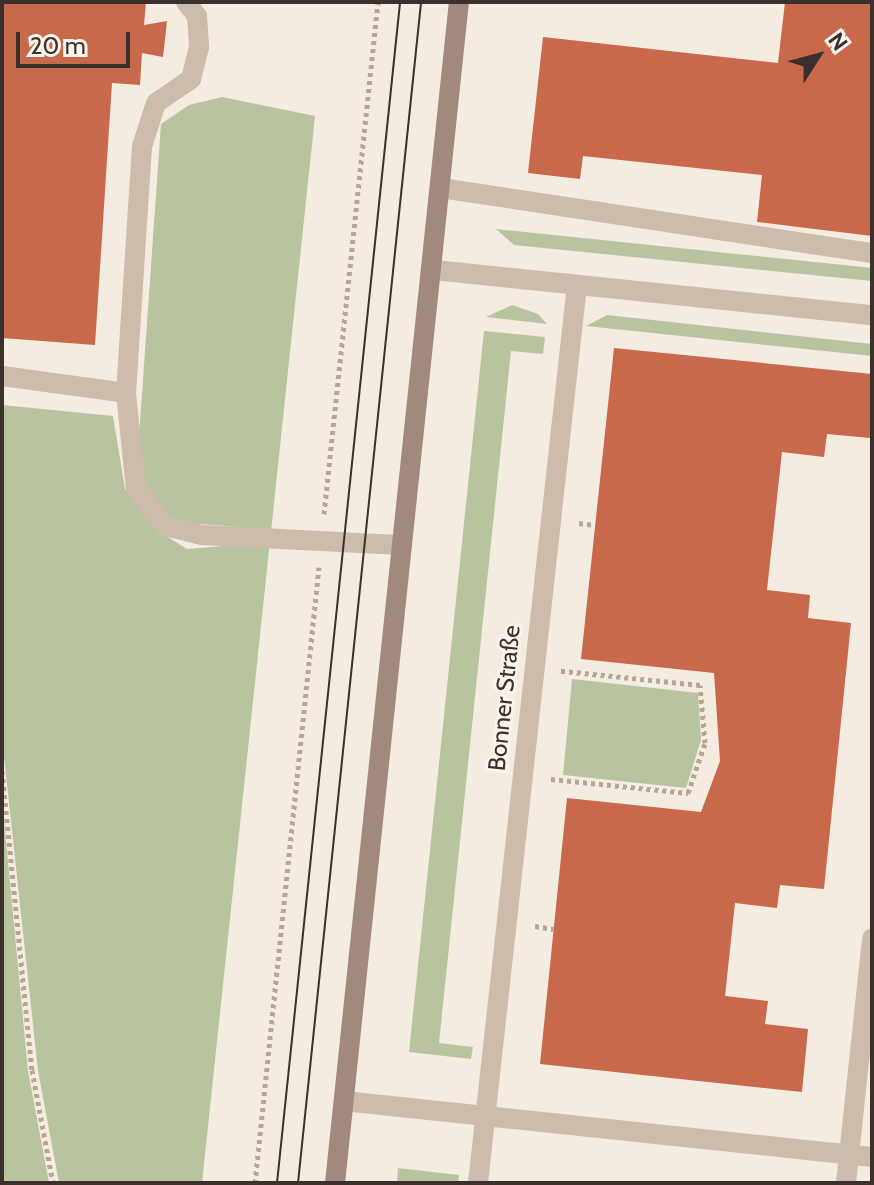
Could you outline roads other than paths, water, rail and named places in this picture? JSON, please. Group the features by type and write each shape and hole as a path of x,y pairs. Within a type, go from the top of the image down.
{"main road":[{"path":"335,1183 434,270 459,2"}],"lane":[{"path":"186,2 197,16 199,47 191,79 156,103 142,146 126,393 128,470 166,526 202,535 402,545"},
{"path":"441,188 872,253"},
{"path":"434,270 872,315"},
{"name":"Bonner Straße","path":"478,1183 577,285"},
{"path":"2,376 126,393"},
{"path":"846,1183 872,938"},
{"path":"344,1101 872,1157"}],"tram line":[{"path":"277,1183 400,2"},
{"path":"298,1183 421,2"}]}
